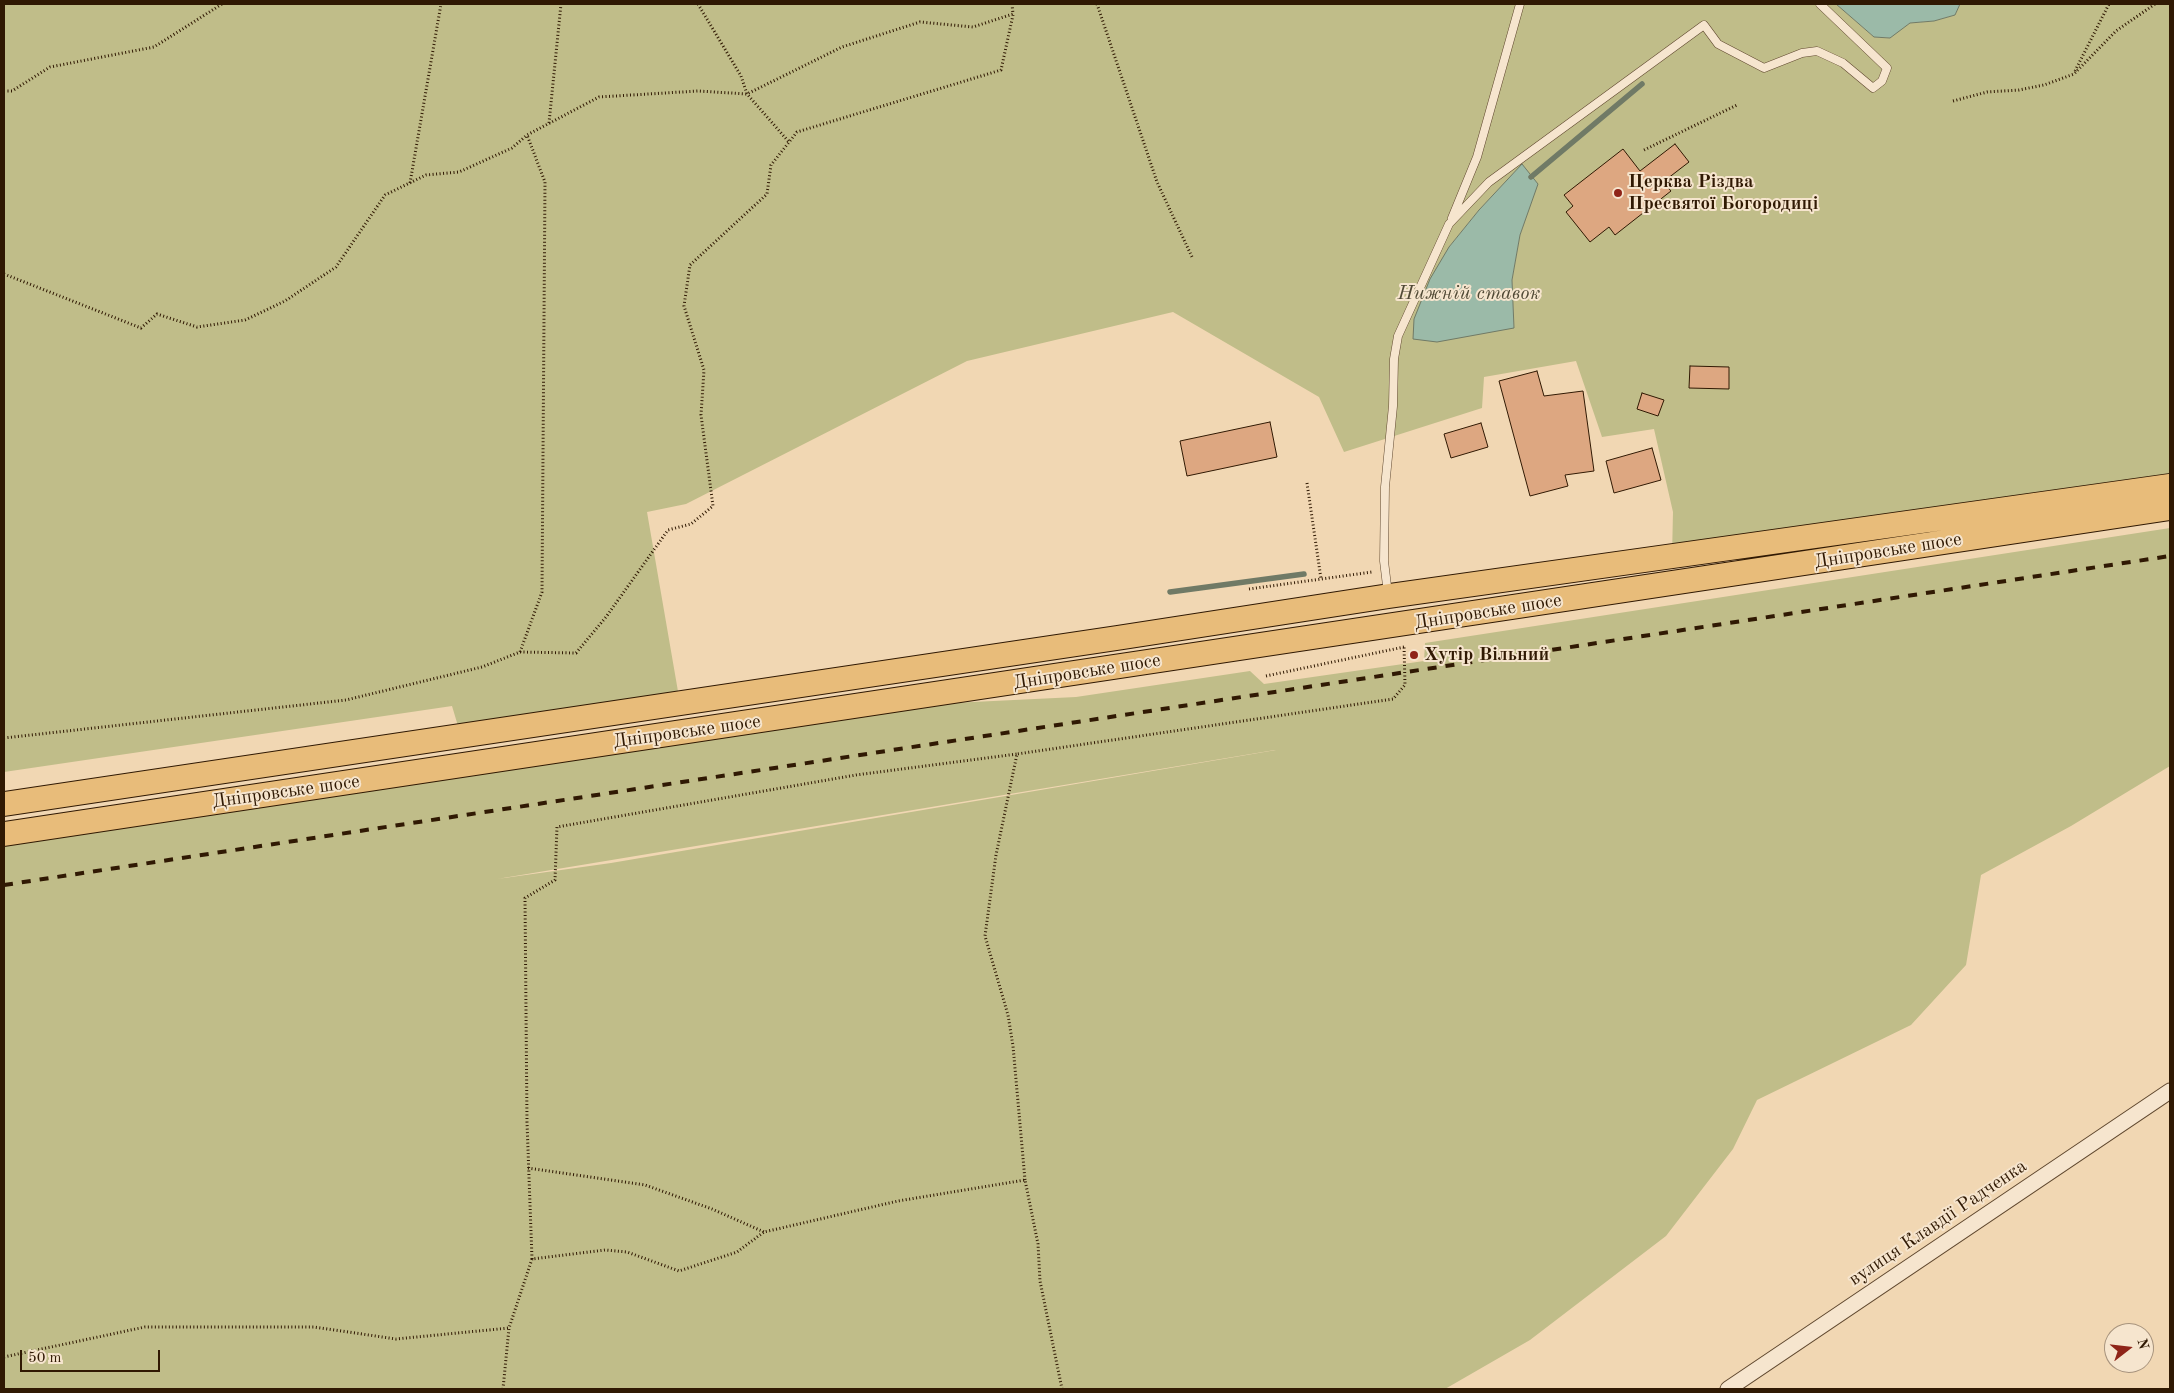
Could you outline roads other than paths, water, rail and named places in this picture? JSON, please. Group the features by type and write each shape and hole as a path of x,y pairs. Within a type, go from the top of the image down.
{"main road":[{"name":"Дніпровське шосе","path":"4,804 1388,596 2170,486"},
{"name":"Дніпровське шосе","path":"4,834 1406,636 2170,508"}],"street":[{"name":"вулиця Клавдії Радченка","path":"1728,1389 2170,1091"}],"lane":[{"path":"1388,596 1385,570 1385,487 1393,406 1394,359 1398,336 1477,157 1520,4"},
{"path":"1449,224 1488,182 1704,25 1718,44 1764,68 1802,53 1817,51 1843,63 1873,88 1882,81 1887,68 1820,4"}],"water":[{"path":"1836,4 1960,4 1955,15 1934,21 1910,23 1890,38 1874,37"},
{"name":"Нижній ставок","path":"1522,164 1538,184 1520,235 1512,280 1514,328 1437,342 1413,339 1414,319 1430,279 1449,247 1479,210"}],"waterway":[{"path":"1531,177 1642,84"},
{"path":"1170,592 1304,574"}],"railway":[{"path":"4,885 2170,556"}],"place":[{"name":"Церква Різдва Пресвятої Богородиці","path":"1618,193"},
{"name":"Хутір Вільний","path":"1414,655"}]}
